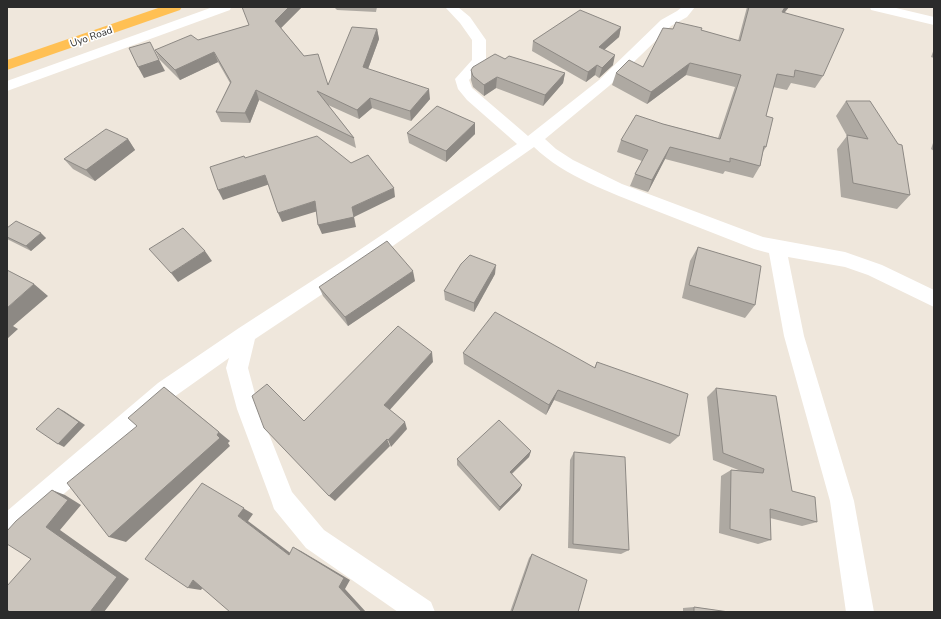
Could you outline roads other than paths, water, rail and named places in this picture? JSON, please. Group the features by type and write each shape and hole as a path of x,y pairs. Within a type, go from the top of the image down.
{"highway":[{"name":"Uyo Road","path":"30,42 134,7"},
{"name":"Uyo Road","path":"7,65 175,7"}],"street":[{"path":"7,86 224,7"},
{"path":"451,7 465,20 479,40 479,61 462,79 466,89 472,97 531,141 567,164 616,188 762,244 845,260 875,270 934,300"},
{"path":"7,527 166,390 246,334 353,264 531,141 604,83 666,23 682,14 689,7"},
{"path":"876,7 934,21"},
{"path":"777,246 794,336 842,501 860,612"},
{"path":"246,334 237,368 248,409 283,500 315,539 421,612"}]}
